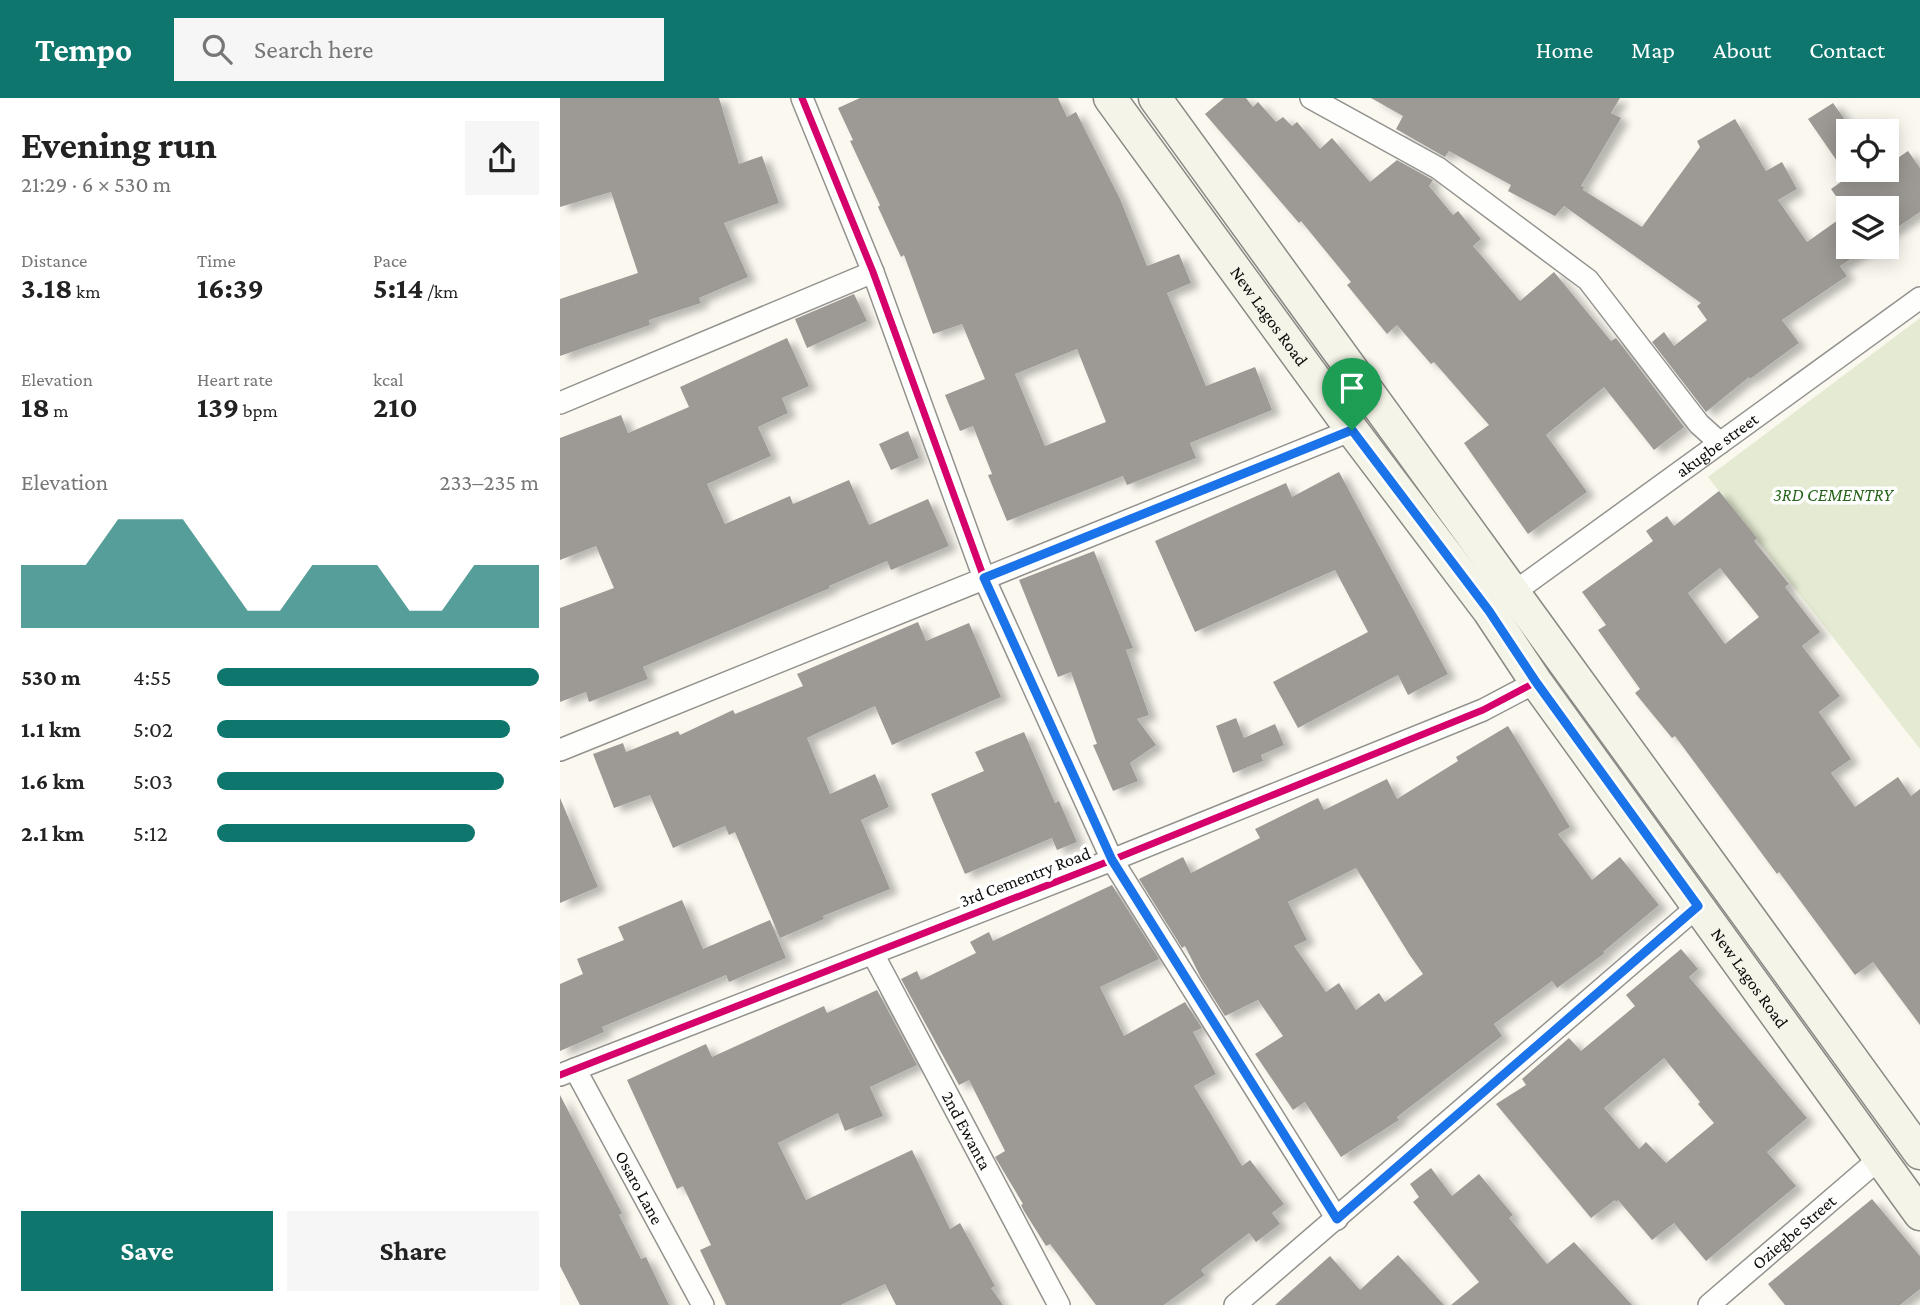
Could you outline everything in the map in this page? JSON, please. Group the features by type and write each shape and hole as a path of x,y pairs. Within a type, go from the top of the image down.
{"main road":[{"name":"New Lagos Road","path":"1110,98 1352,430 1489,611 1536,682 1920,1214"},
{"name":"New Lagos Road","path":"1155,98 1920,1153"}],"street":[{"path":"802,98 873,271 984,578 1112,860 1337,1219"},
{"path":"1311,98 1438,168 1588,280 1699,424 1720,443"},
{"path":"560,403 873,271"},
{"name":"akugbe street","path":"1513,593 1920,298"},
{"path":"560,750 1352,430"},
{"name":"3rd Cementry Road","path":"568,1072 1112,860 1483,710 1536,682"},
{"path":"1236,1305 1698,906"},
{"name":"2nd Ewanta","path":"873,954 1059,1305"},
{"name":"Osaro Lane","path":"568,1072 703,1305"},
{"name":"Oziegbe Street","path":"1709,1305 1879,1159"}],"green space":[{"name":"3RD CEMENTRY","path":"1920,318 1920,749 1708,477"}],"building":[{"path":"560,98 719,98 739,164 762,156 779,203 724,223 748,277 699,298 701,303 649,320 650,325 560,356 560,299 638,273 611,192 560,207"},
{"path":"860,98 1058,98 1067,117 1076,112 1120,199 1147,266 1179,254 1191,283 1167,293 1206,386 1255,367 1272,410 1190,443 1196,458 1127,485 1123,476 1007,521 988,475 992,474 973,426 960,431 945,395 985,379 962,324 933,334 904,255 901,257 878,207 880,205 850,141 853,140 838,108","holes":["1077,349 1106,422 1045,446 1015,374"]},
{"path":"1224,98 1246,98 1253,107 1258,102 1276,122 1283,117 1292,126 1297,122 1320,149 1332,138 1370,182 1397,160 1433,180 1429,186 1453,215 1458,211 1481,239 1473,246 1520,301 1554,272 1611,341 1616,338 1684,427 1654,450 1604,387 1546,435 1587,492 1528,534 1464,443 1489,425 1434,362 1431,364 1397,325 1387,334 1347,285 1351,282 1301,221 1299,223 1205,114"},
{"path":"1371,98 1620,98 1611,113 1621,118 1581,186 1584,187 1583,190 1642,227 1700,147 1697,141 1735,119 1766,171 1782,162 1797,189 1778,200 1807,242 1836,221 1836,259 1851,259 1840,266 1847,276 1782,320 1799,343 1750,379 1749,377 1706,412 1652,342 1664,332 1674,346 1707,320 1697,306 1701,303 1564,206 1555,216 1508,191 1511,185 1449,151 1445,157 1396,129 1403,116"},
{"path":"1833,103 1844,119 1836,119 1836,160 1808,119"},
{"path":"1908,151 1920,168 1920,212 1899,226 1899,196 1836,196 1831,189 1841,182 1899,182 1899,157"},
{"path":"854,294 867,321 807,348 795,319"},
{"path":"787,338 809,386 782,398 788,413 758,427 771,456 707,484 725,524 790,496 793,504 849,480 869,525 928,499 949,546 891,570 887,561 643,667 648,679 589,702 586,692 560,702 560,608 614,588 596,546 560,560 560,438 621,415 628,433 689,407 680,387"},
{"path":"908,431 919,458 891,470 879,444"},
{"path":"1339,472 1448,674 1408,695 1398,675 1298,728 1273,682 1368,632 1335,570 1195,632 1155,541 1286,483 1292,497"},
{"path":"1719,491 1757,538 1754,541 1789,584 1785,587 1820,632 1802,646 1840,696 1819,712 1851,759 1831,773 1855,807 1898,777 1911,796 1920,789 1920,1025 1873,962 1855,975 1675,736 1672,738 1635,693 1640,689 1598,630 1606,625 1582,592 1653,541 1646,531 1667,516 1674,526","holes":["1720,568 1759,617 1725,644 1688,593"]},
{"path":"1094,551 1133,648 1126,650 1149,715 1137,719 1156,745 1130,763 1138,781 1113,791 1093,745 1097,744 1071,672 1058,677 1019,580"},
{"path":"918,622 926,641 969,623 1001,697 892,745 875,706 807,738 830,794 875,774 889,807 861,820 890,889 823,916 824,919 780,938 735,832 729,835 725,826 673,848 650,795 614,808 593,754 623,743 626,752 678,731 680,735 733,710 735,714 803,686 797,674"},
{"path":"1236,718 1244,738 1275,724 1284,745 1261,755 1263,761 1233,773 1216,726"},
{"path":"1508,726 1570,827 1558,834 1592,880 1620,857 1659,905 1603,952 1605,953 1557,988 1552,981 1494,1024 1502,1036 1397,1117 1399,1120 1341,1157 1305,1102 1293,1110 1255,1054 1283,1036 1258,1000 1225,1016 1185,946 1182,948 1139,879 1183,857 1191,873 1260,838 1255,829 1318,798 1324,810 1387,779 1397,799 1458,761 1456,757","holes":["1356,868 1423,974 1385,1002 1379,993 1356,1010 1339,983 1326,992 1294,946 1307,940 1288,902"]},
{"path":"1024,732 1055,803 1059,801 1077,842 1057,850 1052,838 965,874 931,794 984,771 975,752"},
{"path":"560,798 598,887 560,903"},
{"path":"1112,885 1159,959 1100,987 1124,1036 1185,1002 1202,1028 1193,1032 1216,1074 1194,1086 1242,1166 1250,1160 1284,1204 1272,1213 1280,1224 1256,1242 1249,1233 1201,1270 1205,1275 1164,1305 1096,1305 1050,1244 1046,1246 995,1157 1005,1151 969,1080 959,1085 901,979 917,971 921,980 976,953 970,942 989,932 993,941"},
{"path":"682,900 703,949 770,920 786,958 729,982 726,975 602,1027 604,1032 560,1051 560,984 583,974 577,959 624,940 618,927"},
{"path":"1681,949 1698,969 1689,977 1807,1118 1767,1152 1796,1186 1706,1261 1674,1223 1652,1240 1618,1200 1591,1218 1496,1104 1526,1085 1522,1079 1569,1038 1581,1051 1635,1006 1626,995","holes":["1664,1058 1700,1102 1698,1104 1714,1123 1666,1163 1646,1142 1639,1149 1604,1108"]},
{"path":"877,990 917,1065 870,1087 883,1116 845,1131 838,1113 778,1143 806,1200 912,1150 950,1229 960,1223 995,1286 991,1288 1003,1305 896,1305 885,1284 841,1305 726,1305 700,1250 711,1245 683,1186 677,1189 627,1080 706,1044 712,1057 824,1006 827,1013"},
{"path":"560,1095 622,1213 619,1215 641,1259 646,1257 669,1305 580,1305 560,1266"},
{"path":"1431,1168 1452,1196 1479,1174 1513,1215 1509,1218 1547,1264 1574,1242 1632,1305 1451,1305 1479,1282 1413,1202 1419,1197 1410,1184"},
{"path":"1872,1199 1920,1256 1920,1289 1900,1305 1785,1305 1768,1284"},
{"path":"1398,1255 1444,1305 1275,1305 1330,1256 1360,1290"}],"cycle path":[{"path":"802,98 873,272 984,578 1112,860 1337,1219"},
{"path":"560,1075 1112,860 1483,710 1536,682"}],"route":[{"path":"1352,430 1489,611 1536,682 1698,906 1337,1219 1112,860 984,578 1352,430"}]}
